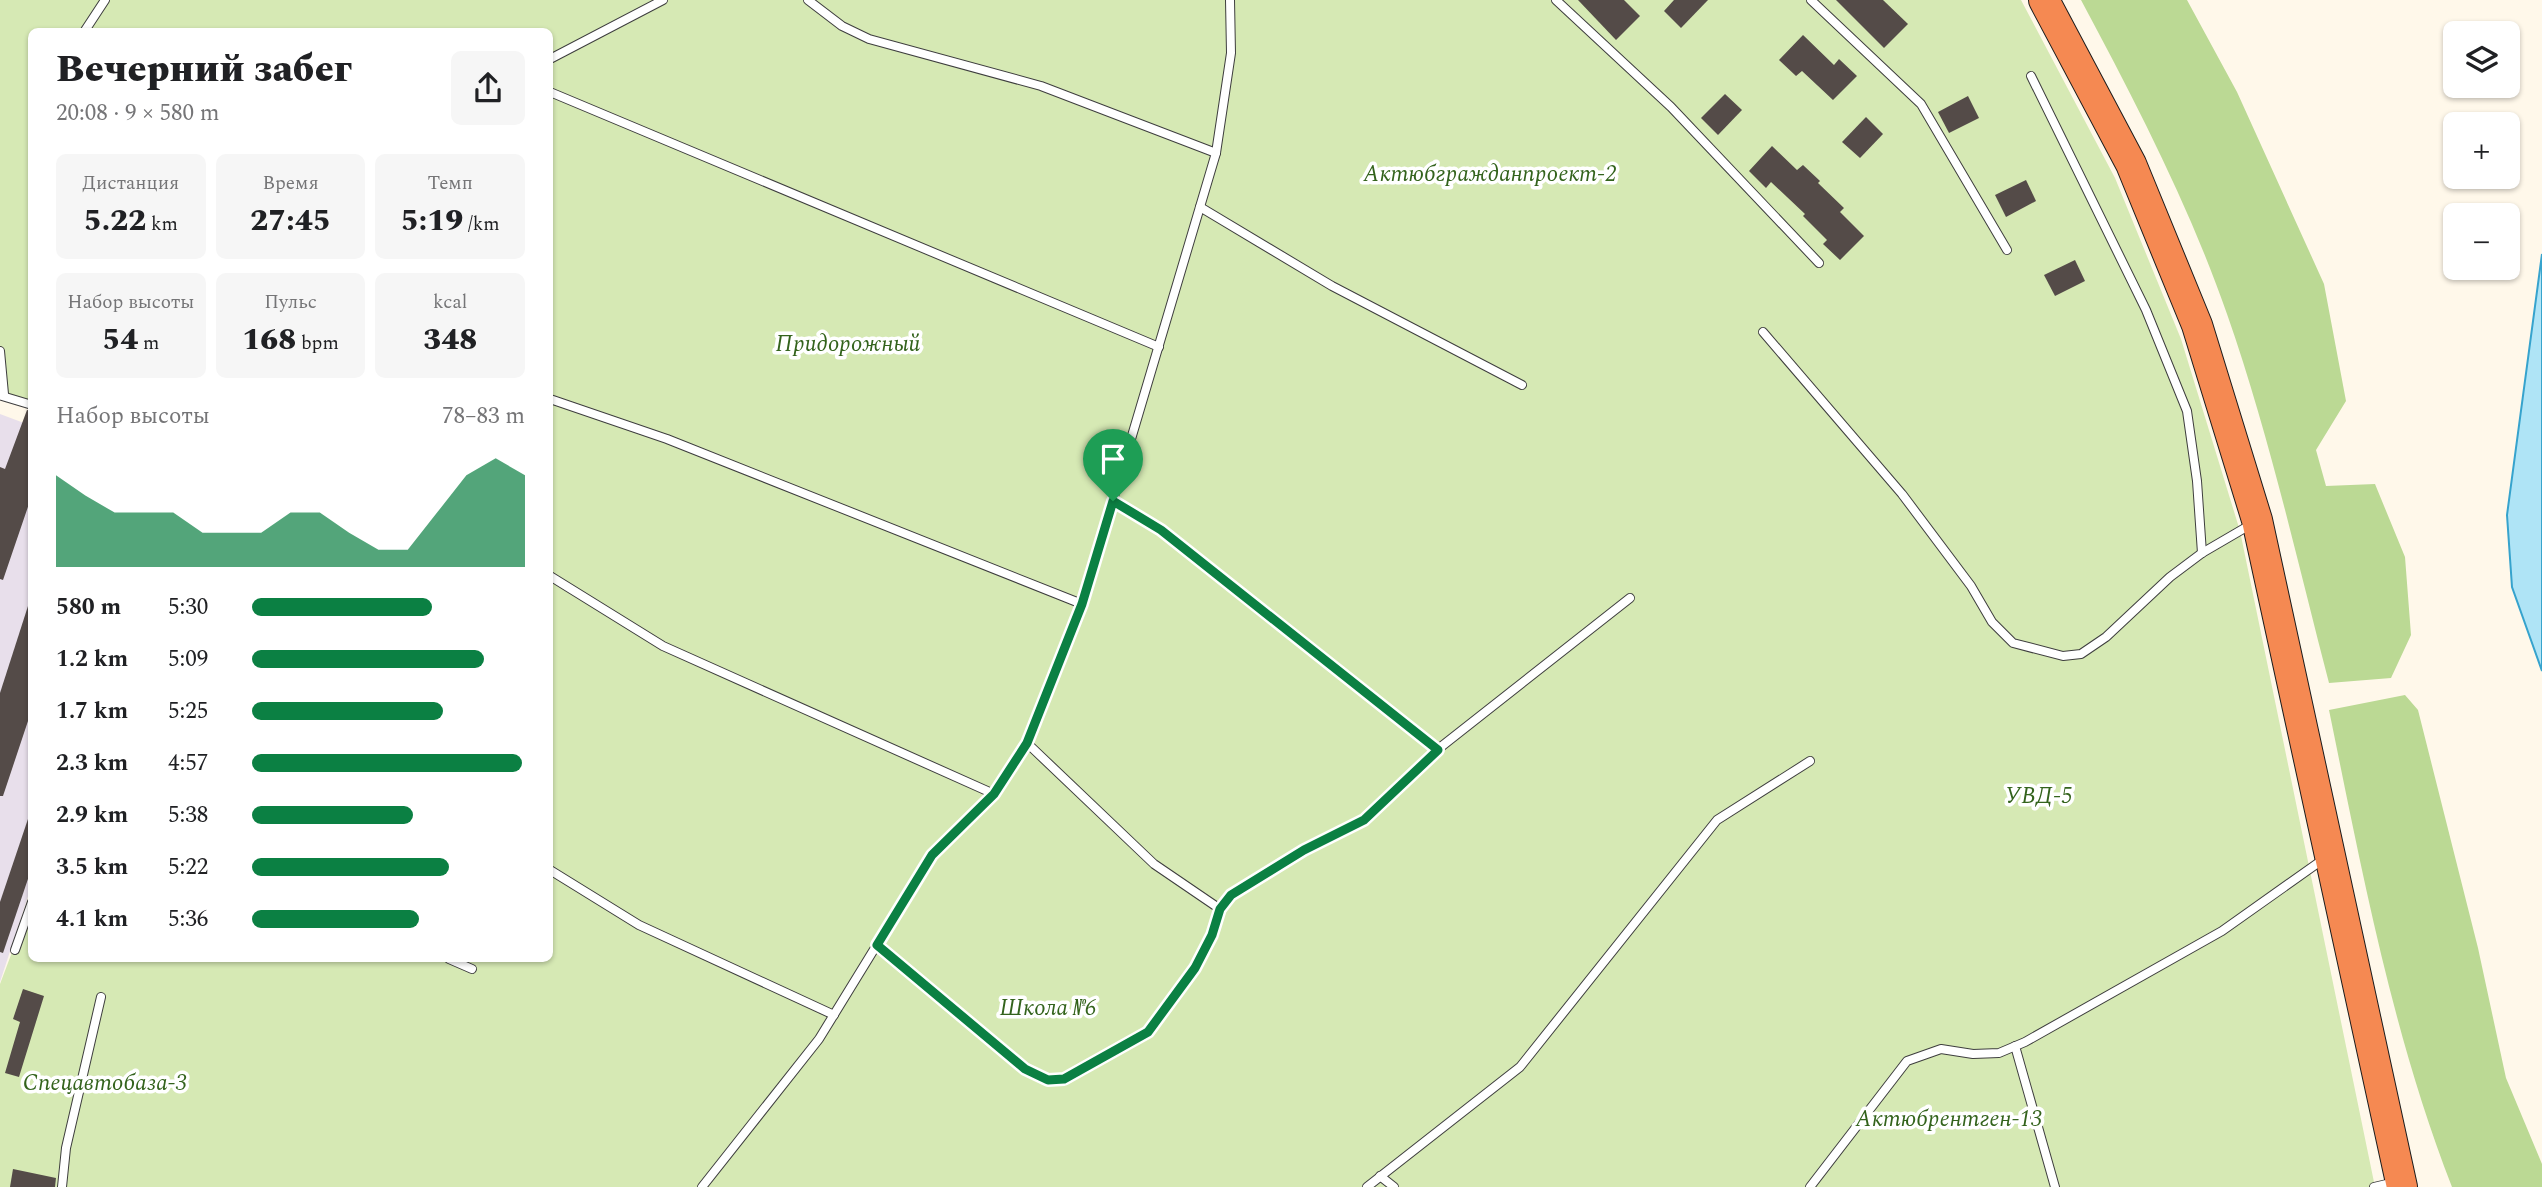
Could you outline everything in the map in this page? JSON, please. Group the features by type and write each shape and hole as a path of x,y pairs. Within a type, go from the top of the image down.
{"highway":[{"path":"2044,0 2131,164 2187,300 2257,520 2330,855 2392,1185"}],"lane":[{"path":"86,28 105,0"},
{"path":"553,57 663,0"},
{"path":"808,0 842,26 869,39 1041,86 1216,153"},
{"path":"702,1187 820,1039 932,855 994,794 1027,743 1082,604 1216,153 1231,53 1230,0"},
{"path":"1556,0 1671,107 1819,263"},
{"path":"1811,0 1921,104 2007,250"},
{"path":"2031,76 2146,310 2187,411 2197,481 2202,553"},
{"path":"553,93 1159,347"},
{"path":"1200,207 1332,286 1522,385"},
{"path":"1763,332 1902,494 1971,586 1993,622 2013,643 2063,656 2081,654 2106,637 2170,577 2202,553 2257,520"},
{"path":"0,351 2,396 28,404"},
{"path":"553,400 667,439 1082,604"},
{"path":"1113,501 1161,530 1438,750"},
{"path":"553,578 663,646 994,794"},
{"path":"877,945 1025,1069 1048,1080 1064,1079 1148,1032 1195,968 1212,935 1220,909 1231,895 1304,850 1364,820 1438,750 1524,679 1630,598"},
{"path":"1027,743 1154,864 1220,909"},
{"path":"1367,1187 1520,1067 1717,820 1810,761"},
{"path":"1810,1187 1907,1061 1941,1049 1973,1054 1999,1052 2015,1046 2222,931 2330,855"},
{"path":"553,872 639,925 834,1015"},
{"path":"15,950 28,913"},
{"path":"456,962 472,969"},
{"path":"62,1187 66,1148 101,996"},
{"path":"2015,1046 2056,1187"},
{"path":"1380,1176 1394,1187"}],"shaded area":[{"path":"0,414 28,424 28,896 0,982"}],"green space":[{"path":"0,0 2021,0 2115,178 2181,339 2240,531 2375,1187 0,1187 0,984 28,910 28,962 553,962 553,28 28,28 28,404 0,397"},
{"path":"2081,0 2187,0 2237,92 2324,284 2346,401 2316,450 2326,486 2375,484 2405,557 2411,635 2391,678 2329,683 2269,451 2227,314 2178,193"},
{"path":"2405,695 2418,710 2478,948 2506,1078 2542,1164 2542,1187 2452,1187 2431,1129 2395,1011 2329,710"}],"water":[{"path":"2542,254 2542,671 2512,587 2507,515"}],"building":[{"path":"1578,0 1624,0 1640,16 1616,40"},
{"path":"1674,0 1708,0 1681,28 1664,11"},
{"path":"1836,0 1883,0 1908,24 1884,48"},
{"path":"1803,35 1834,65 1839,59 1857,76 1833,100 1802,71 1796,76 1779,60"},
{"path":"1725,94 1742,110 1718,135 1701,118"},
{"path":"1968,96 1979,118 1949,133 1938,112"},
{"path":"1866,117 1883,134 1860,158 1842,142"},
{"path":"1772,146 1797,170 1803,165 1820,181 1818,183 1844,208 1840,212 1864,236 1840,260 1823,244 1827,240 1803,216 1805,214 1771,182 1766,188 1749,171"},
{"path":"2026,180 2036,201 2006,217 1995,195"},
{"path":"2075,260 2085,281 2055,296 2044,275"},
{"path":"28,410 28,507 3,580 0,579 0,467 5,469"},
{"path":"28,606 28,721 3,796 0,796 0,693"},
{"path":"28,819 28,879 3,953 0,952 0,902"},
{"path":"23,989 44,996 19,1077 5,1073 20,1022 13,1019"},
{"path":"13,1169 56,1178 55,1187 10,1187"}],"route":[{"path":"1113,501 1161,530 1438,750 1364,820 1304,850 1231,895 1220,909 1212,935 1195,968 1148,1032 1064,1079 1048,1080 1025,1069 877,945 932,855 994,794 1027,743 1082,604 1113,501"}],"park label":[{"name":"Актюбгражданпроект-2","path":"1490,174"},
{"name":"Придорожный","path":"848,344"},
{"name":"УВД-5","path":"2039,796"},
{"name":"Школа №6","path":"1048,1008"},
{"name":"Спецавтобаза-3","path":"105,1083"},
{"name":"Актюбрентген-13","path":"1949,1119"}]}
